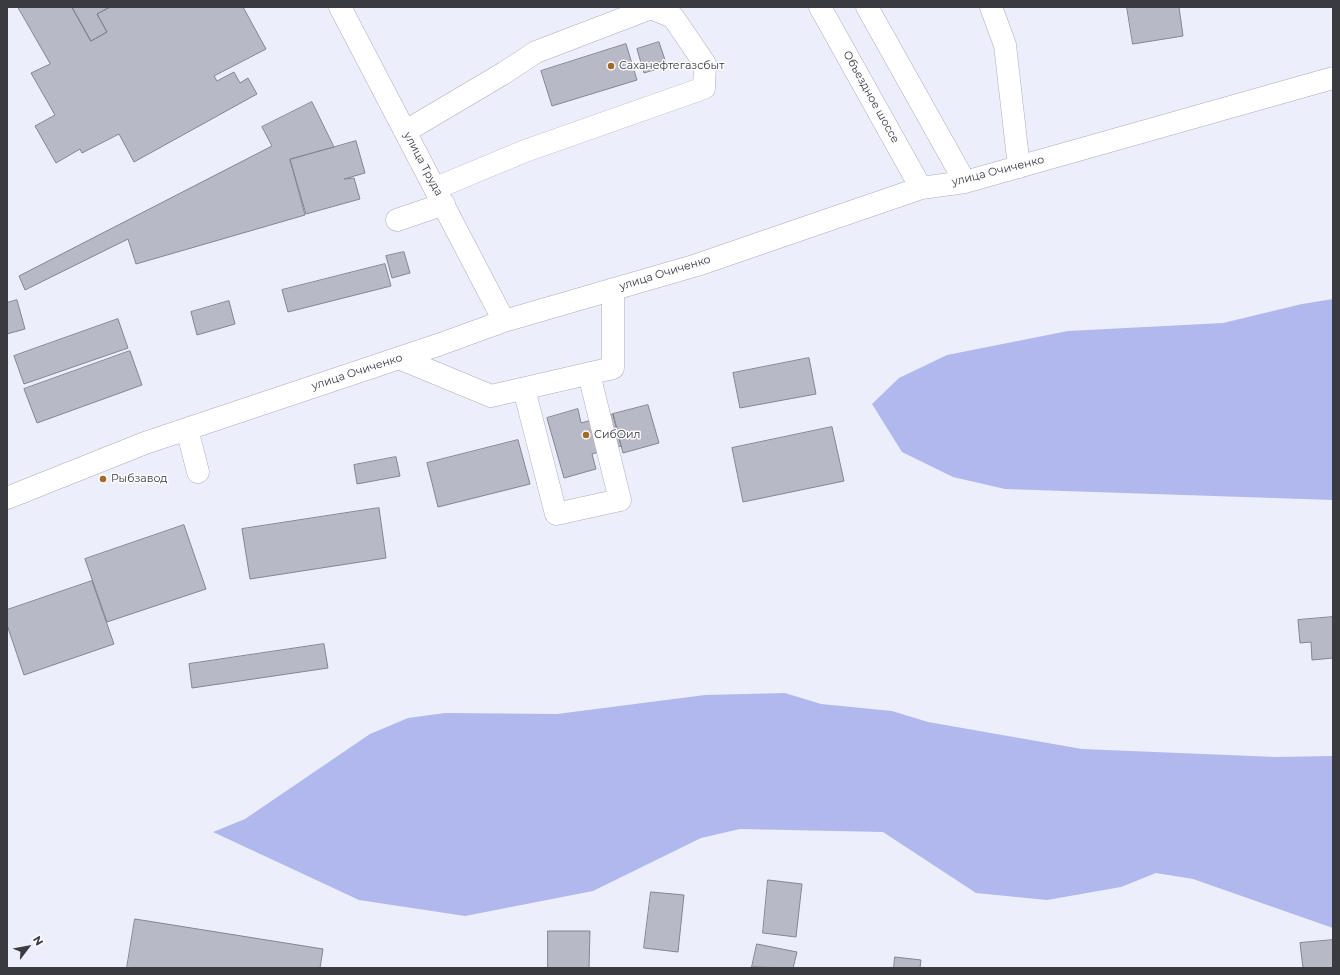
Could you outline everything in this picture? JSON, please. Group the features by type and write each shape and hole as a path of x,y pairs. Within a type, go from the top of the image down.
{"street":[{"name":"улица Труда","path":"340,7 504,321"},
{"name":"Объездное шоссе","path":"820,7 921,188"},
{"path":"867,7 965,182"},
{"path":"991,7 1005,45 1019,167"},
{"path":"397,220 525,151 704,88 705,64 673,17 651,8 536,52 504,73 406,131"},
{"name":"улица Очиченко","path":"7,498 145,443 399,358 504,321 697,265 921,188 965,182 1333,78"},
{"path":"399,358 491,396 613,368 613,289"},
{"path":"524,389 556,514 620,500 589,374"},
{"path":"187,429 198,472"}],"water":[{"path":"1333,299 1333,500 1005,489 953,477 902,452 872,404 899,378 947,355 1068,331 1223,323 1302,304"},
{"path":"785,693 821,704 892,711 928,722 1082,749 1276,757 1333,756 1333,928 1193,879 1156,873 1121,887 1047,900 976,893 883,832 740,829 701,838 593,891 465,916 359,900 213,832 245,819 370,734 408,718 445,713 557,714 705,695"}],"building":[{"path":"18,7 72,7 91,41 107,32 97,14 110,7 243,7 266,49 214,76 217,81 234,72 240,83 248,78 257,94 134,162 119,134 82,153 80,149 56,163 35,126 55,115 31,73 50,64"},
{"path":"72,7 110,7 97,14 107,32 91,41"},
{"path":"1127,7 1179,7 1183,36 1133,44"},
{"path":"659,42 667,66 644,73 637,49"},
{"path":"626,44 637,80 552,106 541,71"},
{"path":"312,102 334,147 290,159 305,215 136,264 128,239 25,290 19,276 272,146 262,127"},
{"path":"356,141 365,173 344,179 354,178 360,199 306,214 290,160"},
{"path":"404,252 410,273 392,278 386,256"},
{"path":"385,264 391,286 288,312 282,290"},
{"path":"17,300 25,329 7,334 7,303"},
{"path":"229,301 235,324 197,335 191,312"},
{"path":"118,319 128,348 24,384 14,356"},
{"path":"130,351 142,385 37,423 24,389"},
{"path":"809,358 816,394 740,408 733,373"},
{"path":"648,405 659,443 623,453 613,414"},
{"path":"578,409 581,423 613,414 621,446 592,454 596,469 564,478 547,418"},
{"path":"832,427 844,481 743,502 732,448"},
{"path":"518,440 530,484 438,507 427,463"},
{"path":"396,457 400,476 357,484 354,465"},
{"path":"379,508 386,558 250,579 242,529"},
{"path":"184,525 206,589 107,622 85,559"},
{"path":"92,581 114,644 24,675 7,625 7,610"},
{"path":"1333,617 1333,658 1312,660 1311,642 1300,643 1298,620"},
{"path":"324,644 328,668 192,688 189,664"},
{"path":"768,880 802,884 796,937 763,933"},
{"path":"651,892 684,895 678,952 644,948"},
{"path":"135,919 323,949 320,968 127,968"},
{"path":"548,931 590,931 589,968 548,968"},
{"path":"1333,940 1333,968 1303,968 1300,943"},
{"path":"757,944 797,952 793,968 752,967"},
{"path":"895,957 921,960 920,968 894,968"}],"place":[{"name":"Саханефтегазсбыт","path":"611,66"},
{"name":"СибОил","path":"586,435"},
{"name":"Рыбзавод","path":"103,479"}]}
